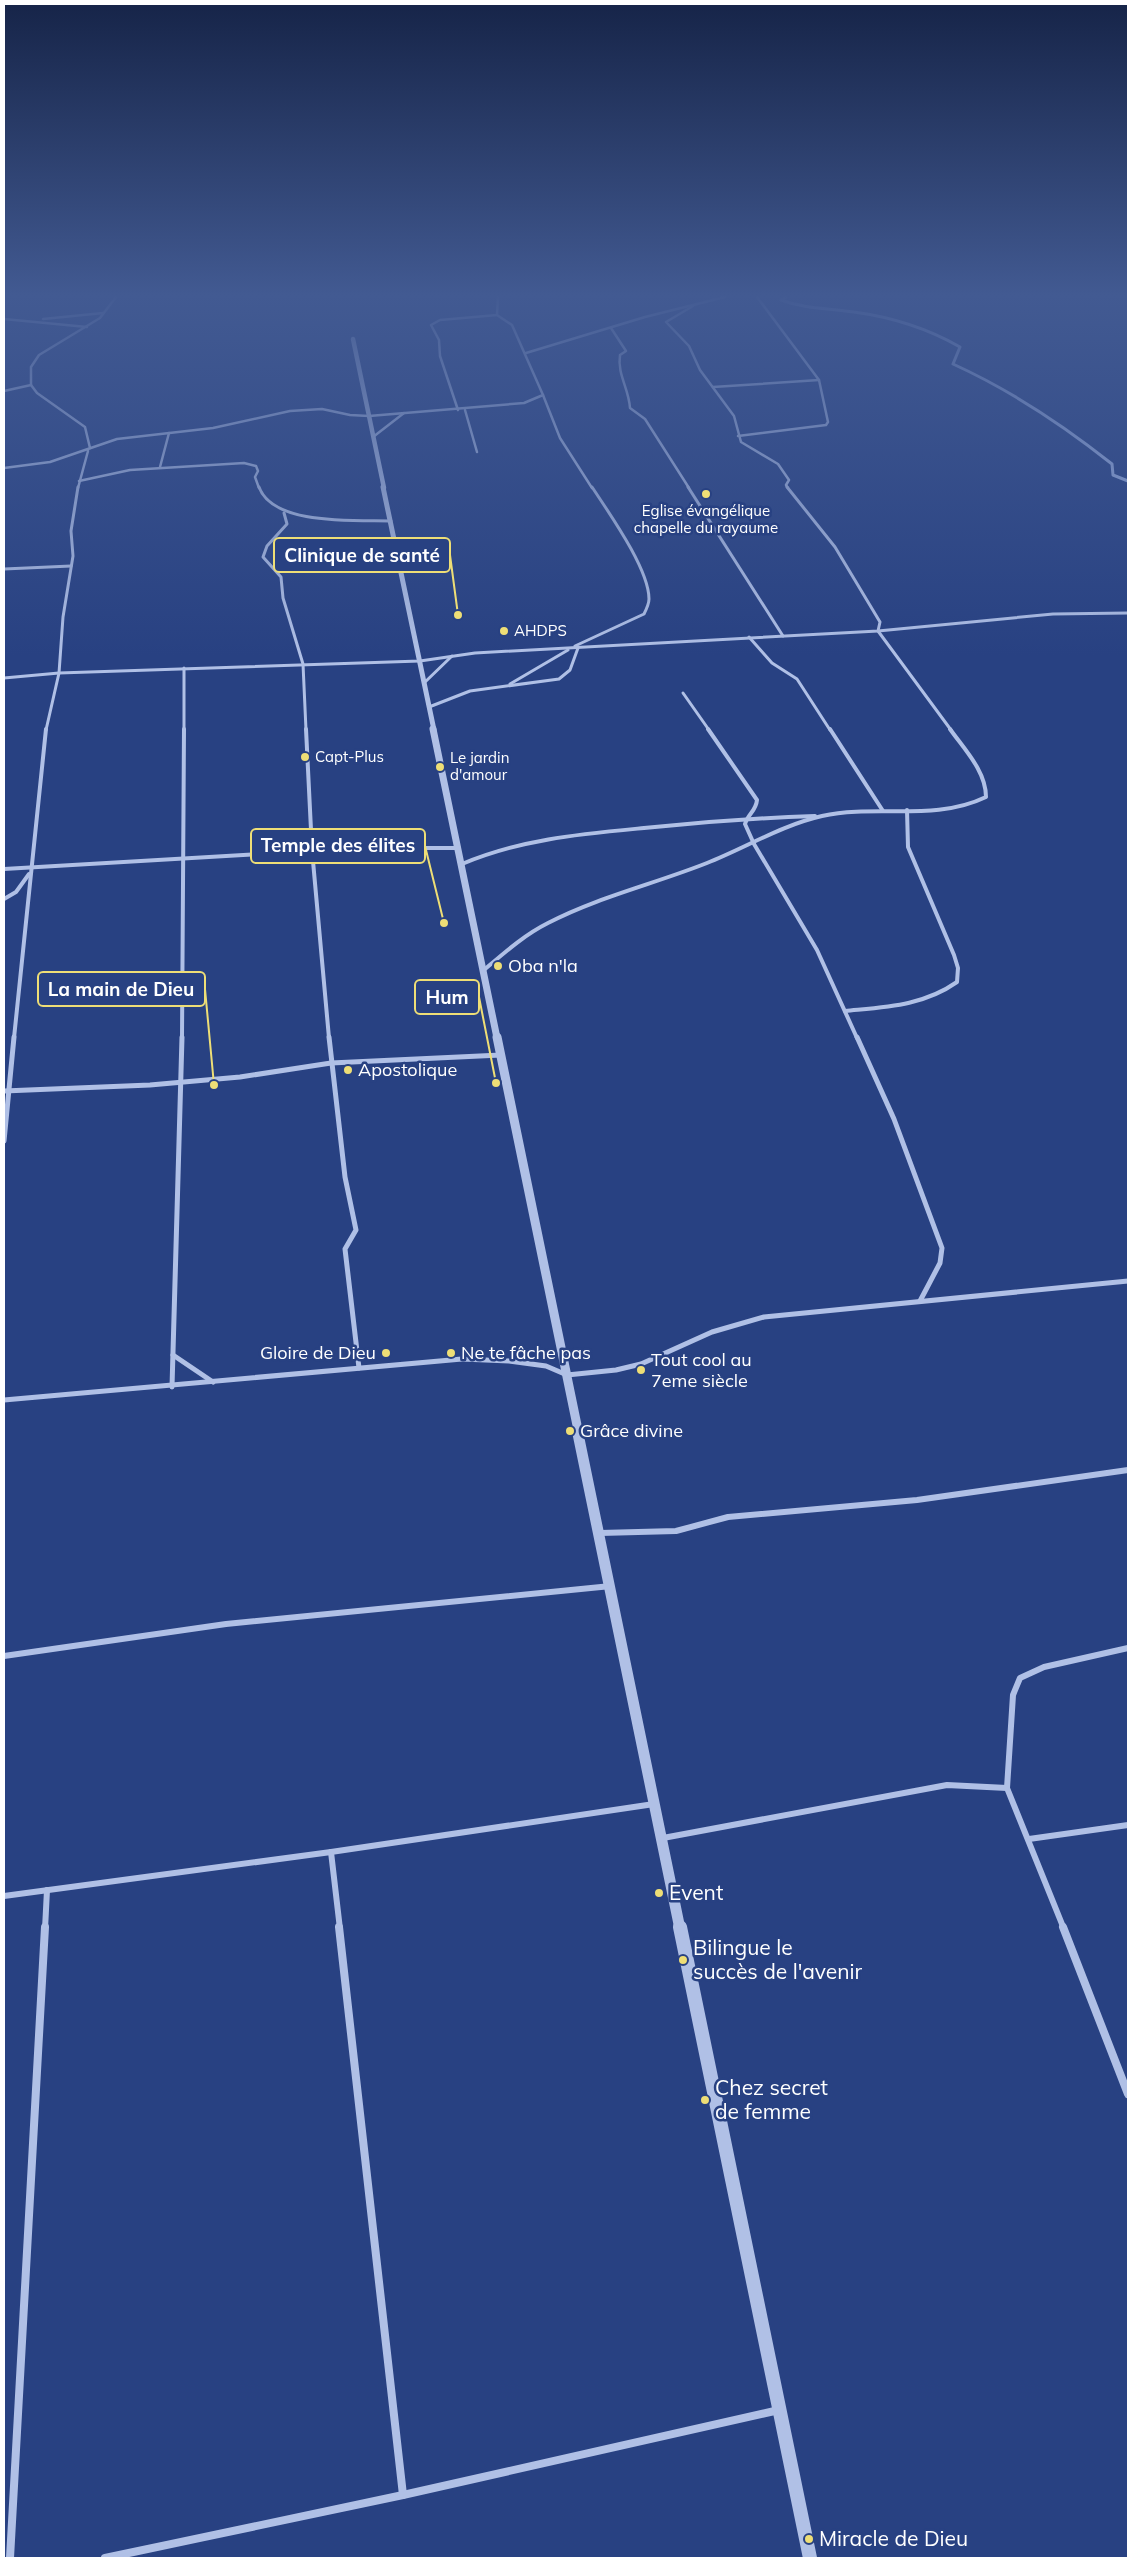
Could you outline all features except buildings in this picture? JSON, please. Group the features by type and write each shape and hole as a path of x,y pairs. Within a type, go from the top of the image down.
{"street":[{"path":"4,1140 5,1091 45,733 59,673 63,616 71,566 71,531 79,482 89,450 85,427 72,417"},
{"path":"4,468 50,462 117,439 213,428 262,417"},
{"path":"369,417 810,2558"},
{"path":"373,437 399,417"},
{"path":"467,417 477,452"},
{"path":"510,684 572,648 644,614 648,610 650,600 638,565 606,506 560,439 551,417"},
{"path":"642,417 783,636"},
{"path":"734,417 739,429 738,436 745,446 782,469 789,480 786,485 818,524 859,585 880,622 878,630"},
{"path":"738,436 826,425 828,422 827,417"},
{"path":"160,467 169,433"},
{"path":"79,482 118,472 160,467 244,463 253,465 258,471 255,477 260,492 284,513 303,518 391,521"},
{"path":"284,513 287,524 267,546 263,557 281,576 283,598 303,664 312,850 330,1063 345,1177 356,1230 345,1249 359,1368"},
{"path":"4,569 71,566"},
{"path":"4,678 59,673 420,660 453,655 878,630 1053,614 1128,613"},
{"path":"462,864 491,850 532,840 747,818 822,816 856,810 944,809 977,802 986,796 986,789 978,766 878,630"},
{"path":"749,637 772,663 796,679 884,811"},
{"path":"429,707 470,691 510,684 545,682 567,676 574,664 578,648"},
{"path":"424,683 453,655"},
{"path":"172,1387 182,1082 184,668"},
{"path":"683,693 757,800 756,809 747,818 745,824 754,844 817,950 894,1119 942,1248 940,1263 920,1301"},
{"path":"845,1011 924,1001 943,994 956,982 958,968 954,955 908,847 907,810"},
{"path":"484,970 546,924 593,903 706,864 822,816"},
{"path":"4,869 312,850 412,846 458,848"},
{"path":"4,899 16,892 29,874"},
{"path":"5,1091 182,1082 240,1077 330,1063 501,1055"},
{"path":"4,1400 172,1387 462,1359 546,1366 567,1375 616,1370 641,1364 712,1332 764,1317 1128,1281"},
{"path":"173,1354 213,1382"},
{"path":"600,1533 676,1531 728,1517 917,1500 1128,1470"},
{"path":"4,1656 226,1624 611,1586"},
{"path":"1128,1648 1044,1667 1020,1678 1013,1695 1007,1788 1029,1838 1128,2094"},
{"path":"663,1838 947,1785 1007,1788"},
{"path":"4,1896 331,1852 656,1803"},
{"path":"1029,1838 1128,1825"},
{"path":"331,1852 403,2495"},
{"path":"10,2558 47,1890"},
{"path":"105,2558 403,2495 781,2410"}],"waterway":[{"path":"1046,417 1112,464 1113,475 1128,481"}],"place":[{"name":"Eglise évangélique chapelle du rayaume","path":"706,494"},
{"name":"Clinique de santé","path":"458,615"},
{"name":"AHDPS","path":"504,631"},
{"name":"Capt-Plus","path":"305,757"},
{"name":"Le jardin d'amour","path":"440,767"},
{"name":"Temple des élites","path":"444,923"},
{"name":"Oba n'la","path":"498,966"},
{"name":"Apostolique","path":"348,1070"},
{"name":"Hum","path":"496,1083"},
{"name":"La main de Dieu","path":"214,1085"},
{"name":"Gloire de Dieu","path":"386,1353"},
{"name":"Ne te fâche pas","path":"451,1353"},
{"name":"Tout cool au 7eme siècle","path":"641,1370"},
{"name":"Grâce divine","path":"570,1431"},
{"name":"Event","path":"659,1893"},
{"name":"Bilingue le succès de l'avenir","path":"683,1960"},
{"name":"Chez secret de femme","path":"705,2100"},
{"name":"Miracle de Dieu","path":"809,2539"}]}
